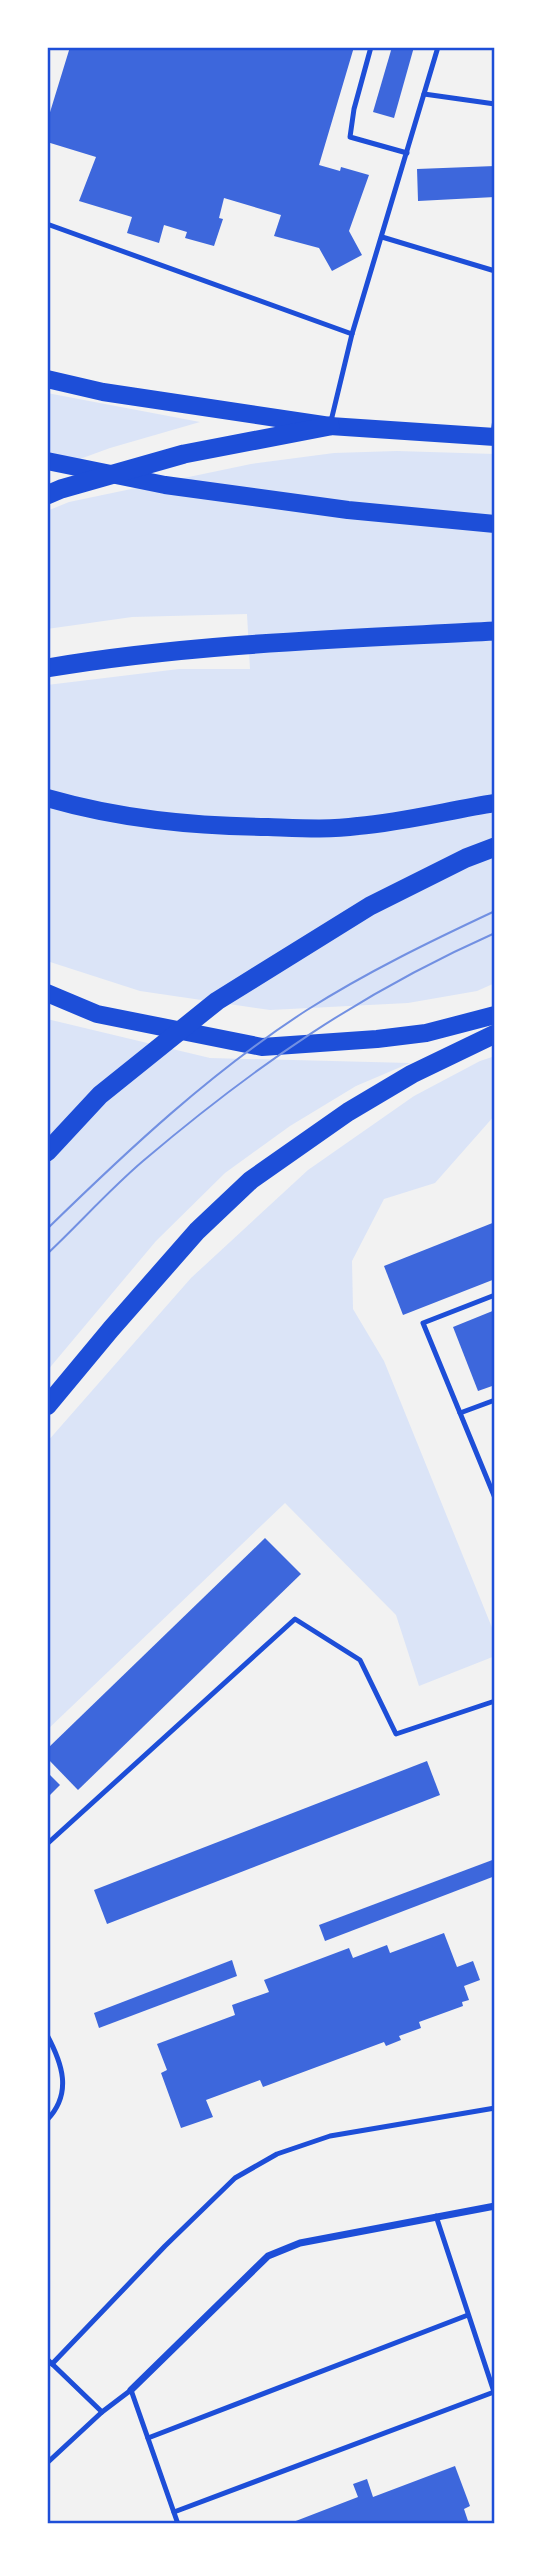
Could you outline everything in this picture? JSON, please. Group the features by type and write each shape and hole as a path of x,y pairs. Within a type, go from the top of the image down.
{"highway":[{"path":"47,495 184,454 330,426"},
{"path":"47,668 234,645 495,631"},
{"path":"47,1152 100,1095 217,1002 370,906 466,858 495,847"},
{"path":"47,1406 197,1231 251,1180 348,1112 412,1073 495,1034"}],"main road":[{"path":"47,379 103,392 330,426 493,437"},
{"path":"47,461 191,489 348,510 495,524"},
{"path":"47,798 92,811 149,820 208,826 285,828 358,827 495,803"},
{"path":"47,993 97,1014 262,1047 426,1033 495,1015"}],"street":[{"path":"131,2390 268,2256 300,2243 495,2206"}],"lane":[{"path":"371,47 354,109 350,136 407,153"},
{"path":"330,426 352,334 438,47"},
{"path":"424,94 495,104"},
{"path":"47,224 352,334"},
{"path":"382,237 495,271"},
{"path":"493,437 495,419"},
{"path":"495,1295 422,1323 495,1498"},
{"path":"460,1413 495,1400"},
{"path":"47,1844 295,1619 360,1660 396,1734 495,1701"},
{"path":"47,2035 59,2057 65,2084 54,2113 47,2120"},
{"path":"102,2412 50,2362 235,2178 278,2154 330,2136 495,2108"},
{"path":"174,2512 494,2392 436,2216"},
{"path":"148,2438 468,2315"},
{"path":"47,2463 102,2412 131,2390 178,2524"}],"shaded area":[{"path":"47,393 200,422 110,448 47,471"},
{"path":"397,451 495,454 495,983 477,991 408,1003 270,1010 140,991 47,961 47,685 179,669 250,669 247,614 132,617 47,629 47,511 69,502 251,464 334,453"},
{"path":"47,1019 210,1058 410,1063 356,1086 290,1126 225,1173 156,1241 47,1371"},
{"path":"495,1056 495,1115 435,1183 384,1199 352,1261 353,1309 384,1361 495,1635 495,1656 419,1686 396,1615 285,1503 47,1730 47,1442 191,1278 308,1170 414,1096 480,1061"}],"building":[{"path":"70,47 354,47 319,165 340,171 341,167 369,175 349,231 362,255 332,271 319,248 274,236 281,215 224,198 219,218 223,219 214,246 185,238 187,232 164,225 159,243 127,233 132,217 79,201 96,157 47,142 47,122"},
{"path":"392,47 414,47 394,118 373,112"},
{"path":"495,166 495,197 418,201 417,169"},
{"path":"495,1222 495,1279 403,1315 384,1266"},
{"path":"495,1310 495,1385 478,1391 453,1327"},
{"path":"265,1538 301,1574 78,1790 47,1758 47,1749"},
{"path":"427,1761 440,1795 107,1924 94,1890"},
{"path":"47,1772 60,1785 47,1798"},
{"path":"495,1859 495,1876 325,1941 319,1925"},
{"path":"444,1933 457,1967 473,1961 480,1980 464,1986 469,2000 462,2002 463,2006 419,2022 421,2028 399,2036 401,2040 386,2046 384,2042 263,2087 260,2080 206,2100 213,2117 181,2128 161,2073 167,2070 157,2044 235,2015 232,2005 269,1992 264,1980 349,1948 353,1958 387,1945 390,1953"},
{"path":"232,1960 237,1976 99,2028 94,2013"},
{"path":"455,2466 470,2506 464,2509 469,2524 288,2524 358,2497 353,2484 367,2479 373,2497"}],"tram line":[{"path":"47,1229 171,1113 272,1034 376,970 495,911"},
{"path":"47,1254 143,1161 268,1063 354,1006 446,956 495,933"}]}
